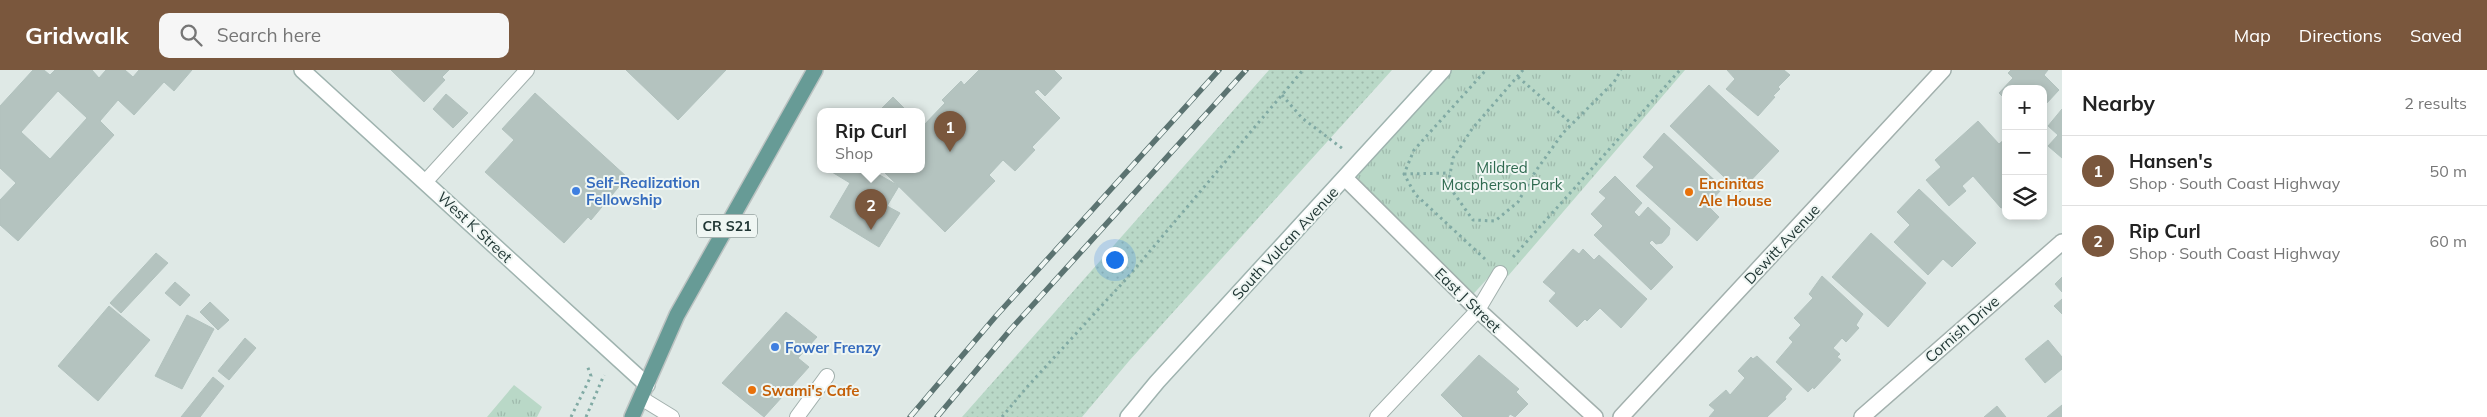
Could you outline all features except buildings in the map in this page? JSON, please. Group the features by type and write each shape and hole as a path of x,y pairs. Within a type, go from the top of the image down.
{"main road":[{"name":"CR S21","path":"632,417 678,315 815,70"}],"street":[{"name":"West K Street","path":"302,70 426,181 601,343 644,392"},
{"name":"South Vulcan Avenue","path":"1128,417 1157,382 1443,70"},
{"name":"Dewitt Avenue","path":"1621,417 1943,70"},
{"name":"East J Street","path":"1345,178 1478,310 1595,417"},
{"name":"Cornish Drive","path":"1862,417 2062,242"}],"lane":[{"path":"426,181 526,70"},
{"path":"1377,417 1478,310 1500,273"},
{"path":"797,417 827,376"},
{"path":"644,392 672,417"}],"path":[{"path":"1002,417 1128,277 1304,70"},
{"path":"1404,174 1414,150 1486,70"},
{"path":"1523,70 1472,129 1453,158 1448,185 1474,220 1495,221 1518,202 1535,172 1572,124 1614,82 1621,70"},
{"path":"1404,174 1415,194 1500,273 1680,70"},
{"path":"1518,77 1572,124"},
{"path":"1282,95 1302,118 1360,162"},
{"path":"1404,174 1450,173"},
{"path":"586,417 599,390 604,374 605,359 601,343"},
{"path":"571,417 591,376 587,366"}],"green space":[{"path":"1269,70 1392,70 1129,361 1082,417 962,417"},
{"name":"Mildred Macpherson Park","path":"1441,70 1685,70 1508,276 1498,267 1466,302 1343,177"},
{"path":"514,385 542,407 537,417 487,417"}],"railway":[{"path":"910,417 996,316 1219,70"},
{"path":"937,417 1011,329 1246,70"}],"place":[{"name":"Hansen's","path":"950,152"},
{"name":"Self-Realization Fellowship","path":"576,191"},
{"name":"Encinitas Ale House","path":"1689,192"},
{"name":"Rip Curl","path":"871,230"},
{"name":"Fower Frenzy","path":"775,347"},
{"name":"Swami's Cafe","path":"752,390"}]}
